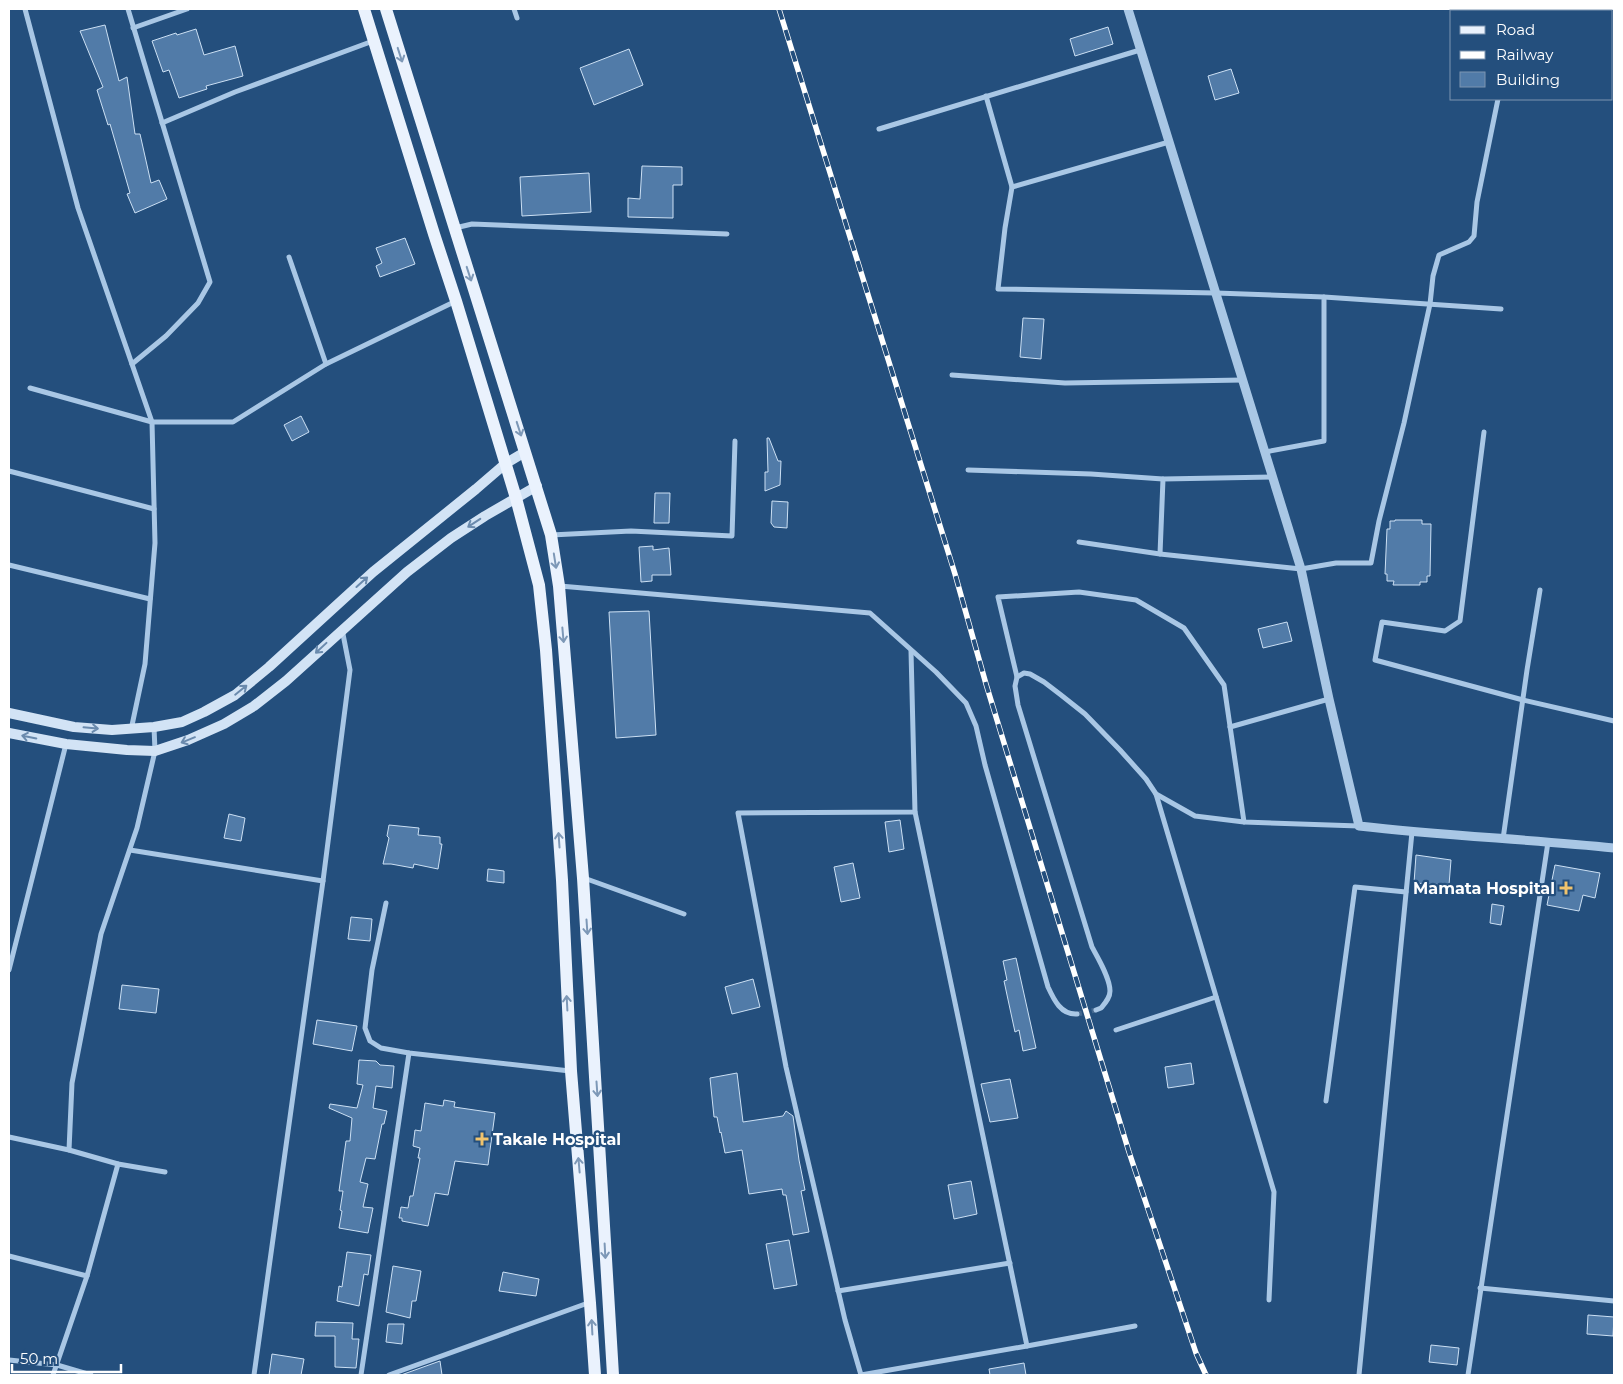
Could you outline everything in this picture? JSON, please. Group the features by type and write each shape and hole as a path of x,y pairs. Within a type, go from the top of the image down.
{"main road":[{"path":"364,9 456,300 516,498 539,585 546,650 562,880 571,1071 595,1375"},
{"path":"386,9 552,535 559,586 584,878 612,1375"},
{"path":"9,713 74,727 131,730 182,722 204,712 235,695 269,667 373,572 505,464 525,452"},
{"path":"9,733 66,744 155,751 188,740 224,724 254,706 286,681 342,629 436,549 485,516 537,486"}],"street":[{"path":"25,9 78,208 152,422 155,543 145,664 131,730"},
{"path":"128,9 210,282 198,303 166,336 132,364"},
{"path":"133,28 187,9"},
{"path":"514,9 517,18"},
{"path":"1128,9 1301,570 1359,826"},
{"path":"162,123 235,92 375,41"},
{"path":"879,129 1140,50"},
{"path":"986,96 1012,187 998,289 1216,292 1501,309"},
{"path":"1079,542 1160,554 1301,570 1336,562 1371,563 1379,520 1404,423 1430,304 1433,276 1439,255 1469,242 1474,236 1477,202 1498,100"},
{"path":"1012,187 1169,142"},
{"path":"454,228 472,224 726,234"},
{"path":"289,257 326,364"},
{"path":"1265,452 1324,441 1324,297"},
{"path":"30,388 152,422 233,422 326,364 456,300"},
{"path":"952,375 1065,383 1243,380"},
{"path":"1484,432 1460,621 1445,631 1382,622 1375,660 1523,700 1614,721"},
{"path":"552,535 631,531 732,536 735,441"},
{"path":"968,470 1091,474 1163,479 1273,477"},
{"path":"9,471 154,509"},
{"path":"1160,554 1163,479"},
{"path":"9,565 150,599"},
{"path":"559,586 870,613 936,672 966,703 976,726 985,765 1048,987 1055,1002 1065,1012 1077,1014"},
{"path":"1502,839 1540,590"},
{"path":"1096,1010 1105,1004 1110,990 1092,946 1018,705 1015,686 1017,676 998,597 1079,592 1136,600 1184,628 1224,684 1244,822"},
{"path":"254,1375 323,882 350,670 342,629"},
{"path":"911,651 915,812 1027,1346"},
{"path":"1017,676 1024,673 1030,674 1044,682 1085,714 1133,764 1156,794 1274,1192 1269,1300"},
{"path":"1230,727 1329,699"},
{"path":"69,1150 72,1083 101,934 137,828 155,751 154,727"},
{"path":"9,970 66,744"},
{"path":"1156,794 1195,816 1244,822 1359,826 1614,848"},
{"path":"915,812 738,813 786,1068 838,1291 861,1375 1134,1326"},
{"path":"1359,1375 1412,832"},
{"path":"1468,1375 1548,841"},
{"path":"130,850 323,882"},
{"path":"584,878 684,914"},
{"path":"1326,1101 1355,887 1406,892"},
{"path":"386,903 372,970 365,1028 370,1041 381,1048 409,1053 571,1071"},
{"path":"1116,1030 1216,997"},
{"path":"361,1375 409,1053"},
{"path":"9,1136 118,1164 166,1172"},
{"path":"53,1375 87,1276 118,1164"},
{"path":"9,1256 87,1276"},
{"path":"838,1291 1010,1263"},
{"path":"1480,1288 1614,1300"},
{"path":"389,1375 590,1303"},
{"path":"9,1360 57,1365 91,1375"}],"building":[{"path":"105,25 119,81 127,77 135,134 140,134 151,183 159,180 167,199 135,213 127,194 130,193 110,124 108,125 97,90 103,87 80,31"},
{"path":"1108,27 1113,44 1075,56 1070,39"},
{"path":"196,29 204,55 235,46 243,76 206,86 207,89 179,98 169,70 163,72 152,41"},
{"path":"629,49 643,85 594,105 580,68"},
{"path":"1231,69 1239,93 1215,100 1208,76"},
{"path":"642,166 682,167 682,185 673,185 673,218 628,217 628,198 640,199"},
{"path":"589,173 591,212 522,216 520,177"},
{"path":"405,238 415,264 380,277 376,266 382,263 376,248"},
{"path":"1023,318 1044,319 1041,359 1020,357"},
{"path":"301,416 309,432 292,441 284,425"},
{"path":"767,438 769,438 778,461 781,461 780,485 765,491 765,472 768,472"},
{"path":"655,493 670,493 669,523 654,523"},
{"path":"772,501 788,502 787,528 774,527 771,523"},
{"path":"1422,520 1422,524 1431,524 1430,576 1427,576 1427,582 1420,582 1420,585 1393,585 1394,581 1387,581 1387,574 1385,574 1387,529 1390,529 1390,521"},
{"path":"653,546 653,550 669,548 671,575 652,575 652,581 641,582 639,547"},
{"path":"649,611 656,735 616,738 609,612"},
{"path":"1287,622 1292,641 1263,648 1258,629"},
{"path":"229,814 245,818 241,841 224,838"},
{"path":"900,820 904,849 889,852 885,822"},
{"path":"389,825 419,828 418,835 440,837 440,844 442,844 438,869 414,864 413,868 383,864 389,838 387,836"},
{"path":"1416,855 1451,860 1449,885 1414,883"},
{"path":"853,863 860,898 841,902 834,867"},
{"path":"1555,865 1600,873 1595,898 1583,895 1579,911 1547,905"},
{"path":"488,869 504,871 504,883 487,881"},
{"path":"1492,904 1504,906 1501,925 1490,923"},
{"path":"351,917 372,919 370,941 348,939"},
{"path":"1016,958 1036,1048 1023,1051 1019,1030 1015,1032 1004,981 1007,980 1003,961"},
{"path":"753,979 760,1007 732,1014 725,987"},
{"path":"122,985 159,989 156,1013 119,1009"},
{"path":"317,1020 357,1026 352,1051 313,1044"},
{"path":"359,1060 376,1061 380,1065 394,1066 392,1088 376,1086 373,1108 387,1111 384,1124 382,1124 375,1159 366,1158 360,1182 368,1184 363,1207 373,1208 368,1233 339,1228 343,1191 339,1191 346,1141 350,1141 352,1118 329,1108 330,1104 357,1108 363,1085 357,1084"},
{"path":"1191,1063 1194,1084 1168,1088 1165,1067"},
{"path":"737,1073 743,1122 783,1116 786,1111 793,1116 805,1190 801,1191 809,1232 793,1235 786,1195 783,1195 782,1189 749,1194 742,1150 725,1153 717,1117 714,1117 710,1078"},
{"path":"1010,1079 1018,1118 990,1122 981,1084"},
{"path":"444,1100 455,1102 454,1107 495,1113 488,1165 455,1161 448,1195 435,1193 428,1226 402,1221 402,1218 399,1218 401,1207 408,1208 410,1196 413,1196 420,1158 418,1158 420,1148 413,1146 415,1130 421,1131 425,1103 443,1106"},
{"path":"971,1181 977,1214 954,1219 948,1185"},
{"path":"789,1240 797,1285 774,1289 766,1244"},
{"path":"347,1252 371,1255 368,1275 364,1274 359,1306 337,1301 339,1286 342,1287"},
{"path":"393,1266 421,1271 416,1301 412,1301 410,1318 386,1312"},
{"path":"503,1272 539,1279 536,1296 499,1291"},
{"path":"1588,1315 1614,1317 1613,1336 1587,1334"},
{"path":"316,1322 353,1323 352,1339 359,1339 356,1368 335,1367 335,1336 315,1336"},
{"path":"388,1324 404,1324 402,1344 386,1342"},
{"path":"1431,1345 1459,1348 1457,1365 1429,1362"},
{"path":"272,1354 304,1359 301,1375 269,1375"},
{"path":"440,1361 442,1375 401,1375"},
{"path":"1024,1363 1026,1375 990,1375 989,1369"}],"tunnel":[{"path":"1077,1014 1096,1010"}],"railway":[{"path":"779,9 955,574 986,684 1129,1152 1196,1353 1206,1375"}],"place":[{"name":"Mamata Hospital","path":"1566,888"},
{"name":"Takale Hospital","path":"482,1139"}]}
